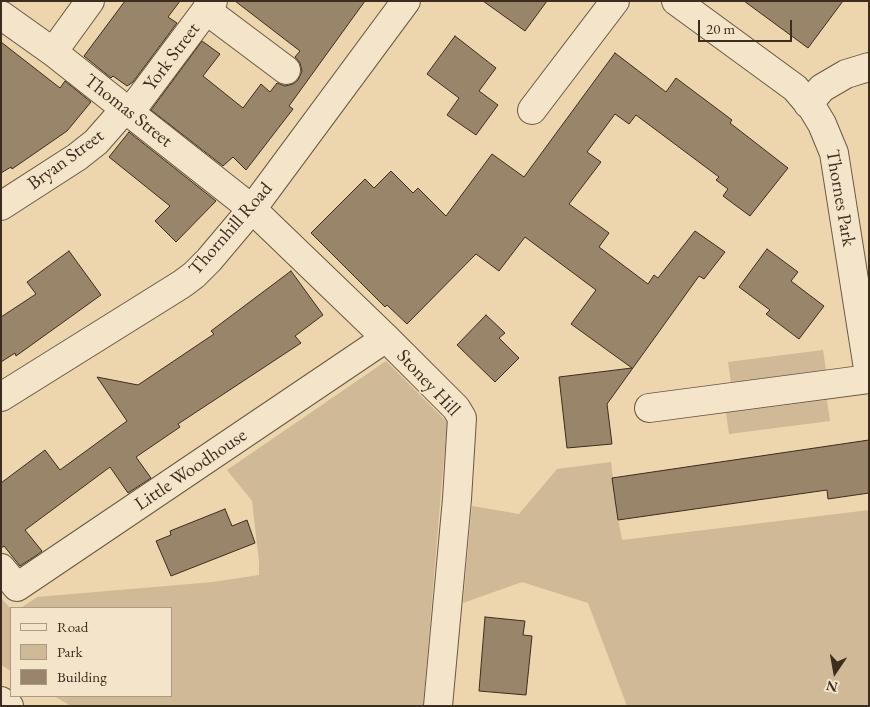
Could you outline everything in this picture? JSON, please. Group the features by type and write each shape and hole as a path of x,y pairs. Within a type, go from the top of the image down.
{"street":[{"path":"53,52 90,1"},
{"name":"Thornhill Road","path":"1,397 182,284 209,260 252,209 406,1"},
{"path":"532,110 615,1"},
{"name":"Thornes Park","path":"676,1 795,88 822,124 834,154 869,375"},
{"path":"210,6 286,70"},
{"name":"York Street","path":"128,111 210,6"},
{"name":"Thomas Street","path":"1,15 53,52 252,209"},
{"path":"808,104 822,88 846,74 869,67"},
{"name":"Bryan Street","path":"1,206 84,152 128,111"},
{"name":"Stoney Hill","path":"252,209 386,338 456,408 462,418 457,500 438,706"},
{"name":"Little Woodhouse","path":"1,568 18,587 386,338"},
{"path":"649,408 869,379"},
{"path":"1,701 9,706"}],"green space":[{"path":"823,350 826,370 731,383 728,362"},
{"path":"386,361 447,422 423,706 71,706 56,697 172,697 172,607 22,607 37,597 213,582 259,575 252,501 227,470"},
{"path":"827,400 830,421 729,434 726,413"},
{"path":"611,462 622,540 869,510 869,706 627,706 588,603 522,582 463,603 472,506 519,514 557,469"},
{"path":"1,598 10,608 10,670 1,665"}],"building":[{"path":"125,1 180,1 168,17 177,23 133,82 127,86 113,76 111,78 84,56"},
{"path":"235,1 365,1 289,106 293,109 246,170 233,157 223,166 151,110 202,41 220,54 203,76 243,108 261,84 270,92 277,83 285,86 293,84 298,80 302,71 300,63 295,57 300,51"},
{"path":"483,1 547,1 525,31"},
{"path":"744,1 843,1 808,48"},
{"path":"455,36 496,68 479,91 498,105 476,135 447,115 459,98 427,74"},
{"path":"1,42 60,88 65,81 91,102 67,131 12,169 11,167 1,173"},
{"path":"615,53 666,92 676,78 732,120 730,123 788,168 750,216 723,196 728,189 716,180 719,177 636,115 629,124 615,114 587,152 601,162 569,204 609,233 599,247 648,284 654,275 658,278 695,231 725,252 704,279 699,276 607,404 612,444 567,448 559,377 632,368 571,324 596,290 525,237 499,271 476,254 407,324 387,305 385,307 311,233 365,179 374,188 391,171 413,193 418,188 446,216 492,154 524,177"},
{"path":"129,132 216,201 176,242 155,221 170,206 109,157"},
{"path":"767,249 798,272 791,281 824,306 799,339 766,314 770,310 739,287"},
{"path":"69,251 101,295 16,356 15,353 1,362 1,317 36,294 27,282"},
{"path":"291,271 323,315 295,336 301,343 178,424 180,427 136,457 151,478 128,493 110,467 25,530 42,551 37,555 20,566 4,546 1,548 1,483 45,450 60,470 127,421 97,377 138,385 214,334 211,331"},
{"path":"486,315 505,333 499,338 519,358 495,382 457,345"},
{"path":"869,440 869,493 828,499 827,490 618,520 612,478"},
{"path":"225,509 232,526 247,520 255,543 171,576 156,541 171,535 170,531"},
{"path":"485,617 525,621 523,635 532,636 526,695 479,691"}]}
